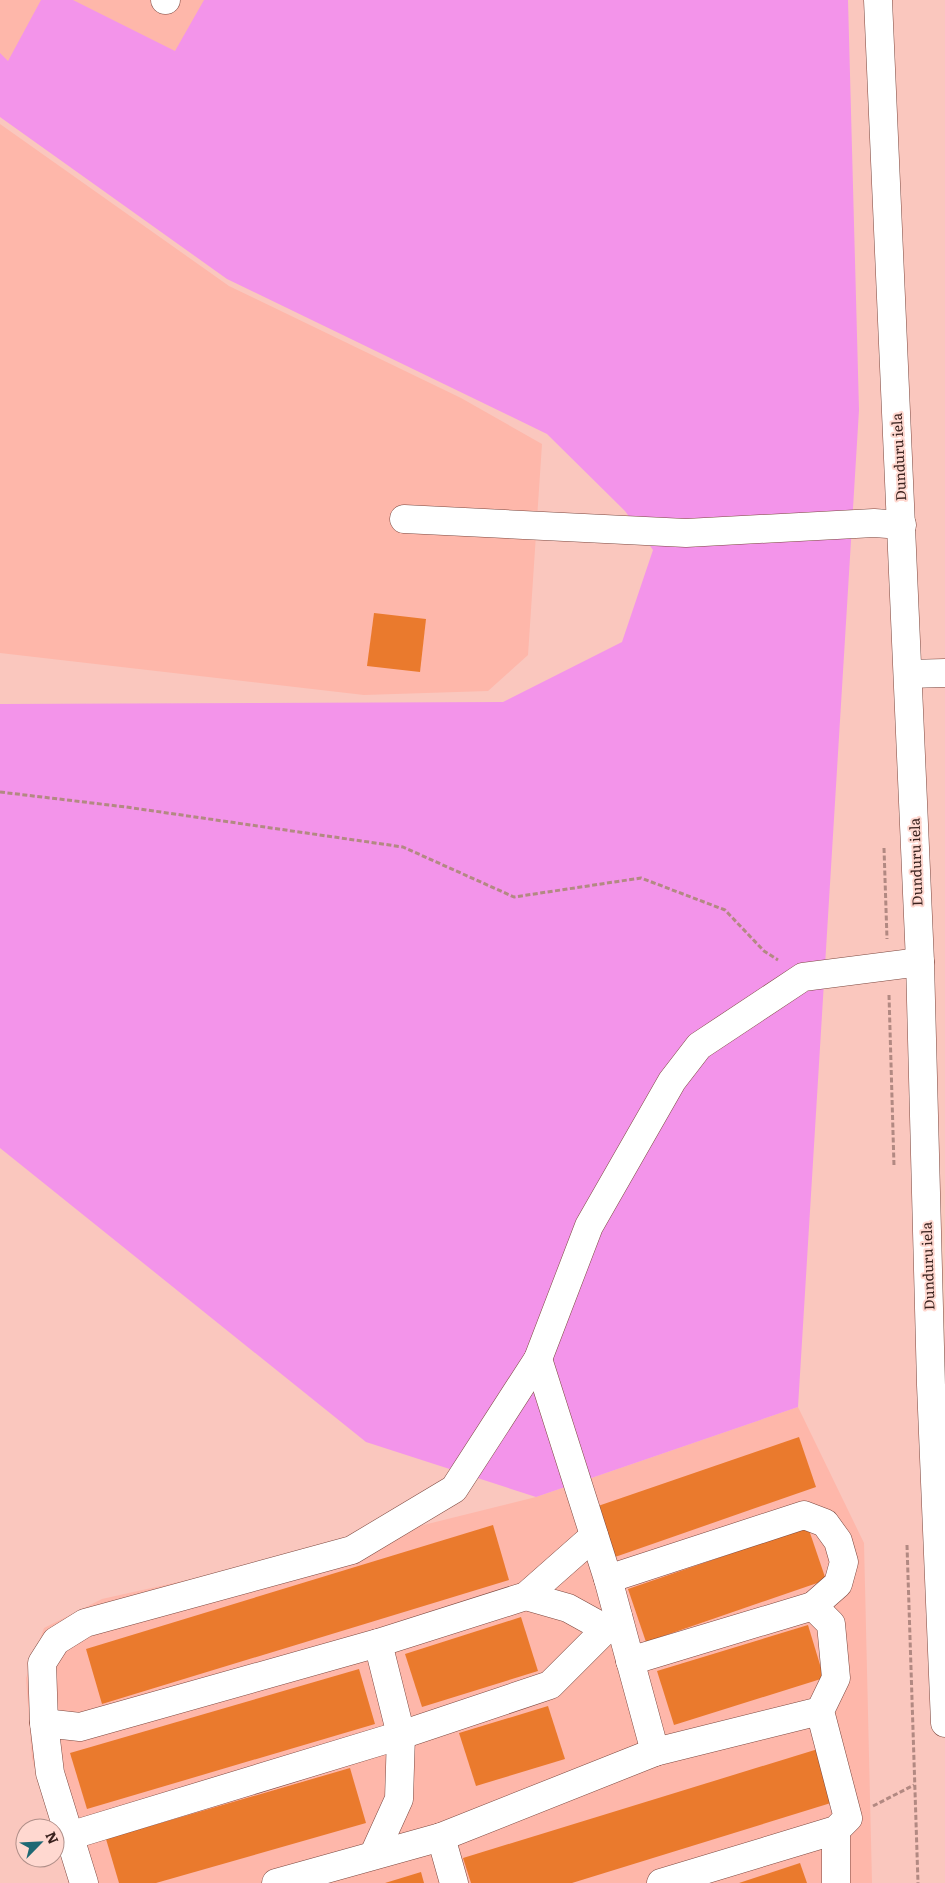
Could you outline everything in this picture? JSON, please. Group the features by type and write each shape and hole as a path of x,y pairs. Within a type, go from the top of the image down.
{"street":[{"name":"Dunduru iela","path":"878,0 938,1383 945,1723"},
{"path":"404,519 686,533 874,523 902,525"},
{"path":"908,674 945,673"},
{"path":"84,1883 50,1774 44,1723 42,1663 56,1641 85,1623 352,1550 454,1489 538,1359 589,1226 672,1081 700,1046 803,977 920,962"},
{"path":"538,1359 608,1579 612,1623 630,1661 654,1752"},
{"path":"608,1579 804,1515 825,1523 838,1541 844,1562 838,1584 814,1606 630,1661"},
{"path":"44,1723 80,1727 378,1643 526,1596 594,1536"},
{"path":"526,1596 612,1623"},
{"path":"814,1606 830,1624 836,1678 820,1711 842,1824 836,1883"},
{"path":"69,1836 401,1735 550,1686 612,1623"},
{"path":"374,1854 399,1800 401,1735 378,1643"},
{"path":"276,1883 433,1839 654,1752 820,1711"},
{"path":"399,1800 433,1839 454,1883"},
{"path":"661,1883 842,1824"}],"path":[{"path":"0,792 126,807 404,847 514,897 641,878 725,910 764,951 803,977"},
{"path":"842,1824 914,1785"}],"shaded area":[{"path":"0,0 228,0 189,79 0,101"},
{"path":"41,0 73,0 175,51 204,0 848,0 859,410 798,1407 536,1497 366,1442 0,1148 0,704 503,702 622,642 653,550 625,511 547,434 227,279 0,117 0,53 8,61"},
{"path":"0,124 229,286 461,398 542,444 528,655 488,691 364,695 0,653"},
{"path":"798,1407 864,1543 872,1883 70,1883 65,1867 65,1818 50,1818 32,1759 26,1678 44,1628 102,1599 335,1547 536,1497"}],"building":[{"path":"374,613 426,619 420,672 367,666"},
{"path":"799,1437 816,1487 615,1557 598,1506"},
{"path":"493,1525 509,1580 102,1704 86,1649"},
{"path":"808,1527 826,1580 646,1642 628,1589"},
{"path":"521,1617 538,1671 422,1707 405,1654"},
{"path":"808,1625 824,1678 674,1725 657,1671"},
{"path":"359,1669 375,1724 87,1809 70,1753"},
{"path":"548,1706 565,1759 476,1786 459,1733"},
{"path":"818,1749 834,1802 572,1883 471,1883 463,1858"},
{"path":"350,1768 366,1823 156,1883 119,1883 106,1839"},
{"path":"800,1863 807,1883 739,1883"},
{"path":"421,1872 424,1883 385,1883"}]}
